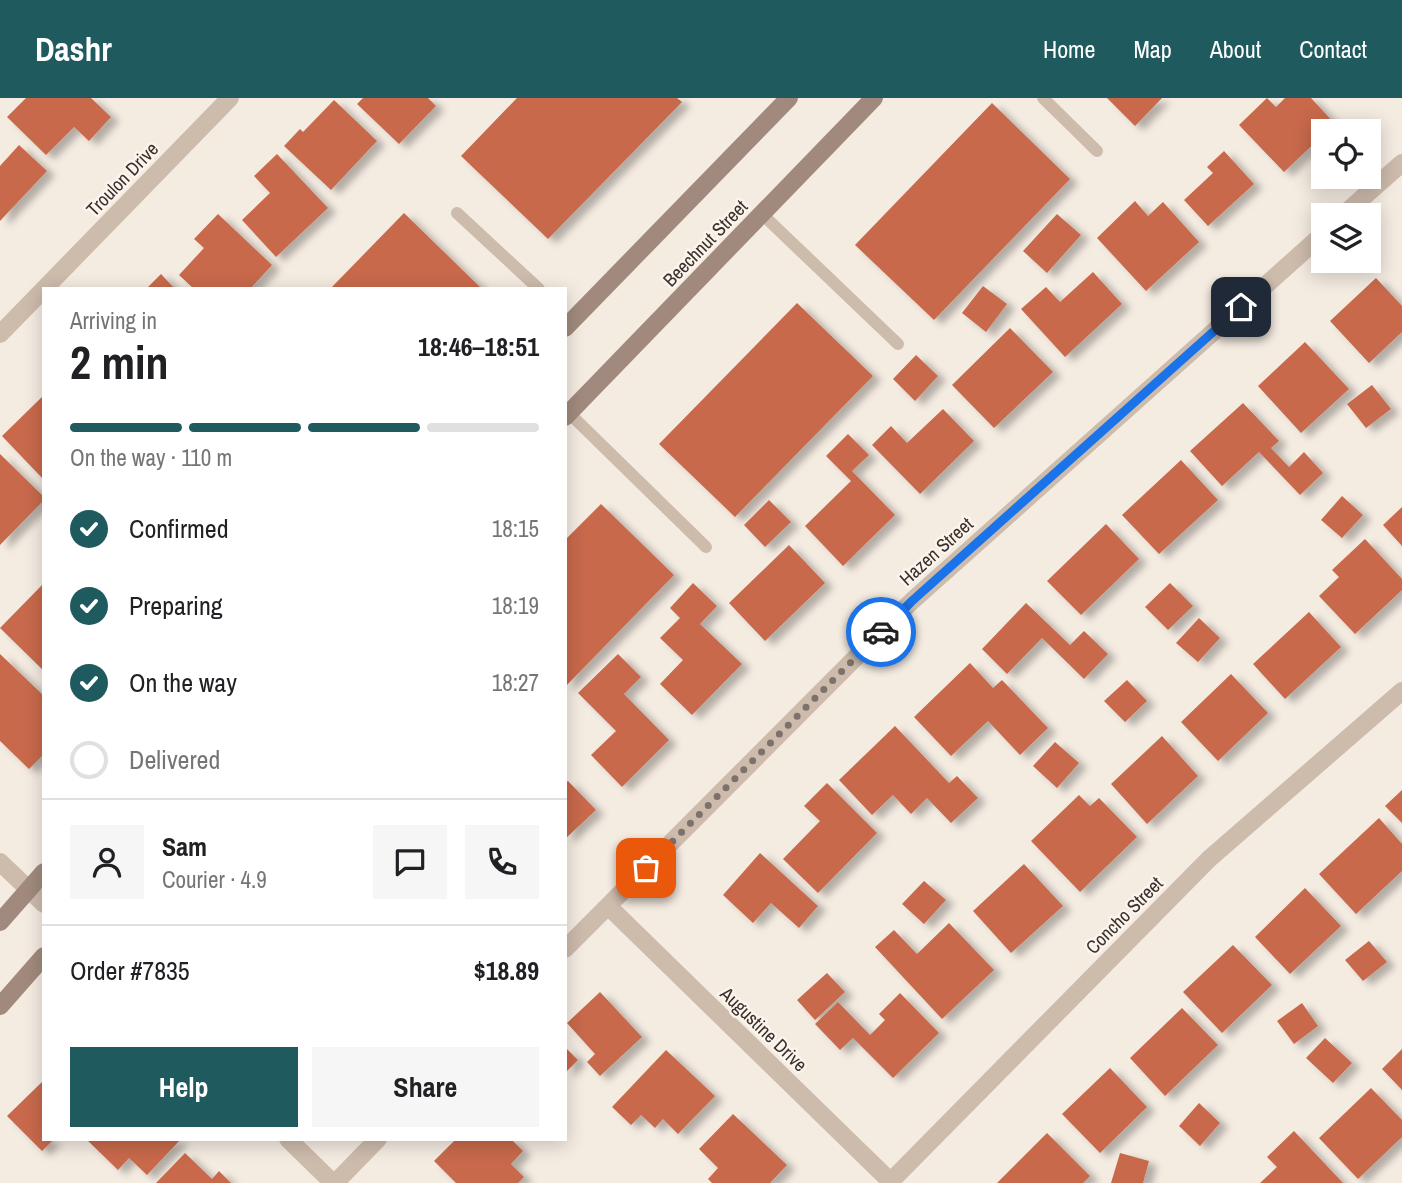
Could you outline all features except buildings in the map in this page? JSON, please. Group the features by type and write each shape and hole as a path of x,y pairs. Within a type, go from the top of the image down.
{"main road":[{"path":"568,321 789,98"},
{"name":"Beechnut Street","path":"567,415 874,98"},
{"path":"0,922 42,874"},
{"path":"0,1006 42,958"}],"street":[{"name":"Troulon Drive","path":"46,287 230,98"},
{"path":"1357,203 1402,163"},
{"name":"Hazen Street","path":"567,947 912,601 1311,244"},
{"name":"Troulon Drive","path":"4,323 42,291"},
{"name":"Concho Street","path":"891,1182 1209,859 1402,691"},
{"path":"0,862 42,902"},
{"name":"Augustine Drive","path":"608,906 891,1182"},
{"path":"290,1141 334,1183 376,1141"}],"lane":[{"path":"1043,98 1097,151"},
{"path":"457,213 537,287"},
{"path":"762,214 898,344"},
{"path":"567,415 706,547"}],"way so far":[{"path":"646,868 881,632"}],"route":[{"path":"881,632 912,601 1241,307"}]}
